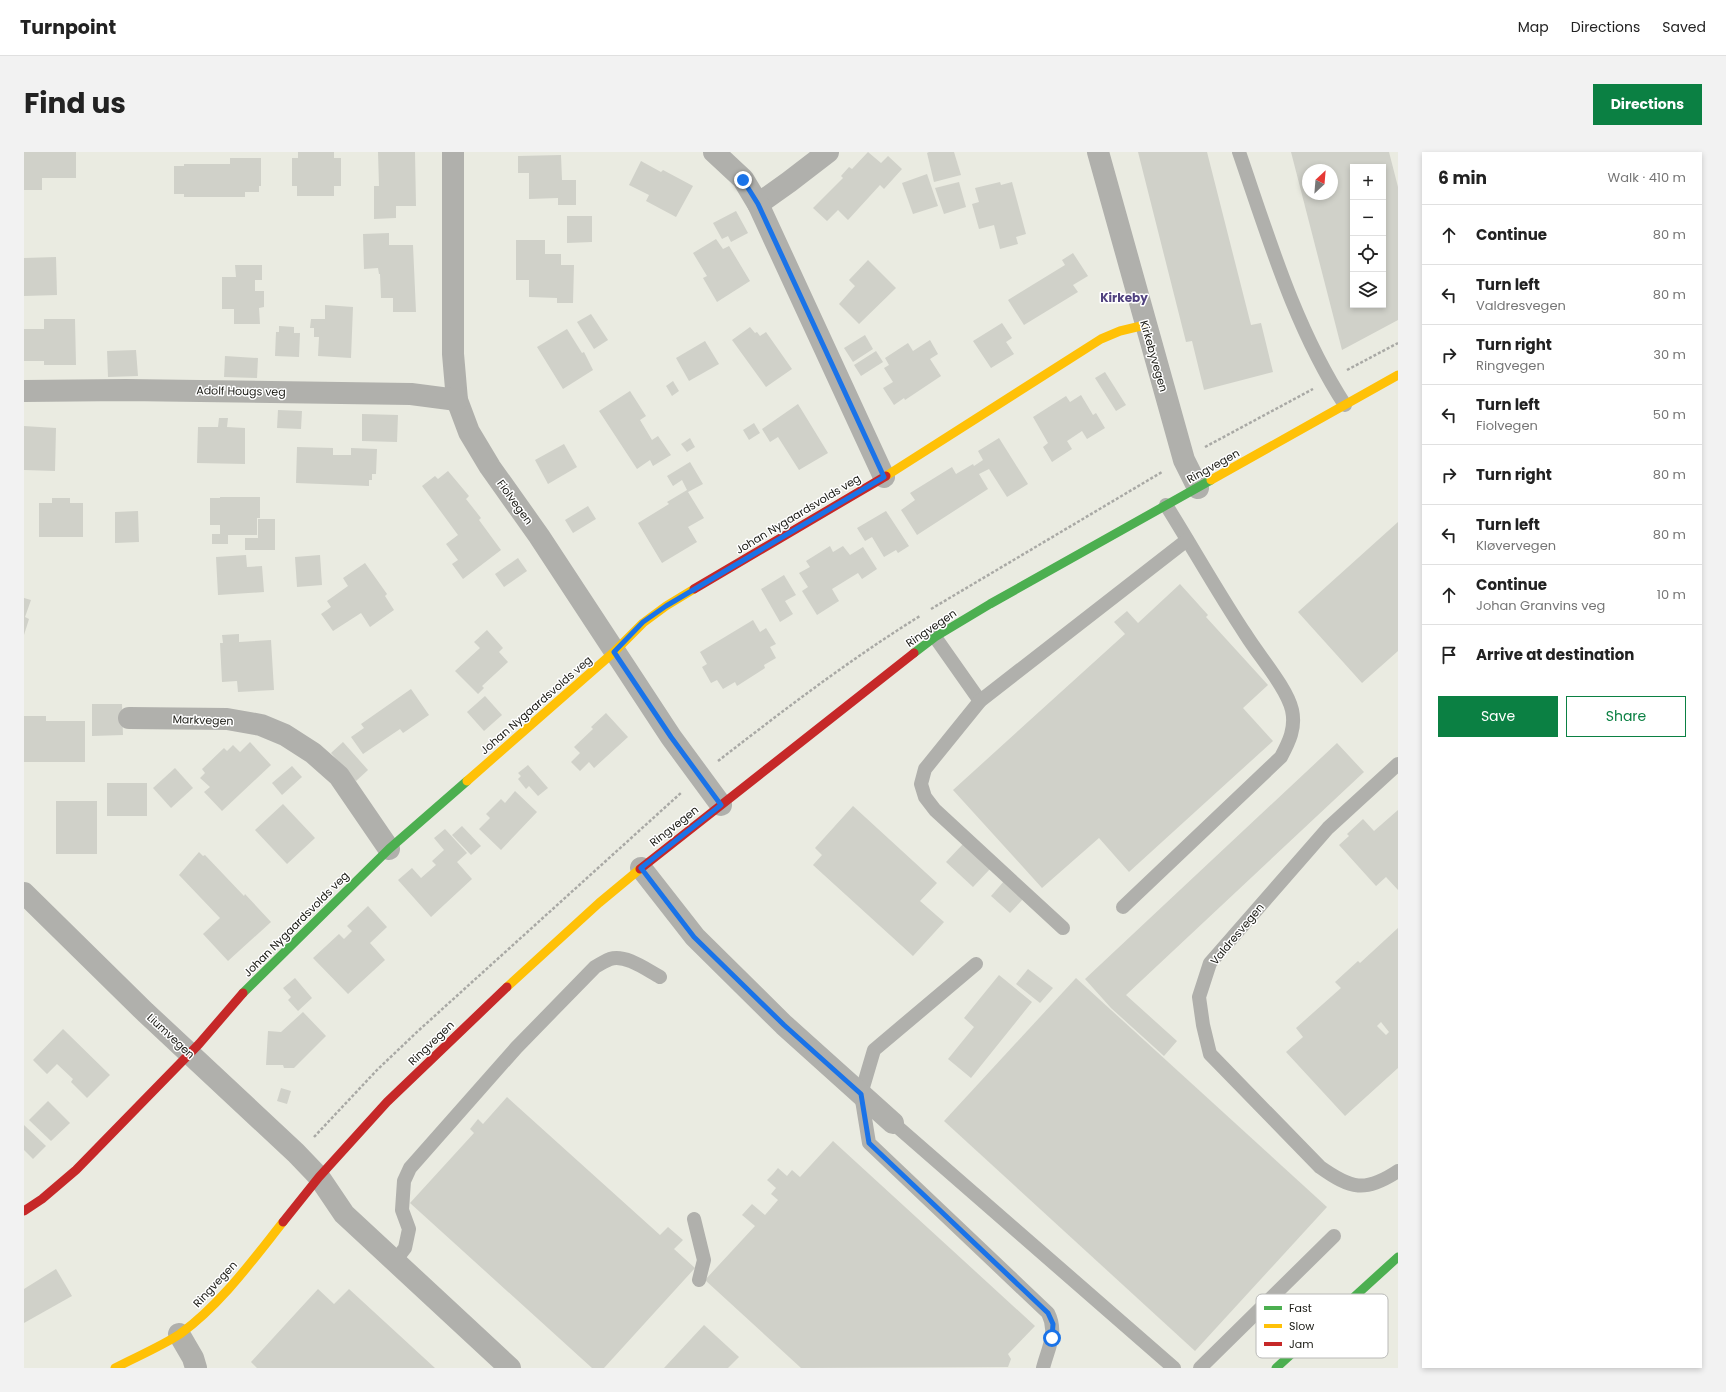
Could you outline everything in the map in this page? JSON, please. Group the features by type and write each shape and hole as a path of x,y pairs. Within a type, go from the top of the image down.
{"street":[{"name":"Fiolvegen","path":"453,152 452,316 457,400 469,432 490,467 539,536 671,737 721,805"},
{"path":"714,152 743,180 758,204 884,477"},
{"path":"758,204 828,152"},
{"name":"Kirkebyvegen","path":"1098,152 1184,460 1198,488"},
{"name":"Johan Nygaardsvolds veg","path":"24,1211 76,1170 190,1053 236,1000 389,849 614,652 643,622 666,606 884,477 1101,339 1120,331 1146,325"},
{"name":"Ringvegen","path":"115,1368 179,1334 207,1311 246,1268 319,1177 387,1102 561,937 641,868 935,637 990,604 1398,376"},
{"name":"Adolf Hougs veg","path":"24,391 149,390 411,394 457,400"},
{"name":"Markvegen","path":"129,718 227,719 261,725 285,735 313,753 339,776 389,849"},
{"path":"641,868 694,937 784,1025 893,1123"},
{"name":"Liumvegen","path":"24,893 145,1012 190,1053 319,1177 344,1214 510,1368"},
{"path":"1357,1294 1398,1257"},
{"path":"179,1334 193,1358 196,1368"},
{"path":"1276,1368 1287,1358"}],"lane":[{"path":"1239,152 1285,287 1329,380 1345,405"},
{"path":"1123,907 1281,757 1290,741 1293,727 1292,711 1288,697 1245,634 1166,505"},
{"path":"1062,928 935,810 925,797 921,784 925,769 980,701 1187,540"},
{"path":"935,637 980,701"},
{"name":"Valdresvegen","path":"1398,764 1328,828 1210,963 1199,997 1203,1025 1210,1054 1320,1168 1339,1181 1364,1187 1381,1182 1398,1171"},
{"path":"395,1261 405,1248 409,1230 402,1210 402,1204 404,1181 410,1168 516,1048 595,967 611,959 624,960 640,966 660,978"},
{"path":"976,964 874,1050 861,1094 869,1143 1048,1313 1053,1324 1052,1338 1043,1368"},
{"path":"893,1123 1174,1368"},
{"path":"694,1219 704,1260 699,1280"},
{"path":"1275,1294 1334,1236"},
{"path":"1200,1368 1256,1313"}],"path":[{"path":"1184,460 1225,436 1398,343"}],"building":[{"path":"24,152 76,152 76,178 42,178 42,190 24,190"},
{"path":"298,152 334,152 334,158 341,158 341,186 334,186 334,196 297,196 297,186 292,186 292,158 298,158"},
{"path":"378,152 415,152 416,206 396,206 396,218 374,219 374,186 379,186"},
{"path":"868,152 881,163 888,156 902,169 884,189 880,185 848,220 838,210 827,221 813,208 843,178 841,176 849,167 852,169"},
{"path":"954,152 961,175 934,182 927,153"},
{"path":"1138,152 1207,152 1251,325 1261,323 1273,372 1204,390 1192,341 1186,342"},
{"path":"1291,152 1389,152 1398,187 1398,320 1342,350 1303,200 1338,200 1338,164 1302,164 1302,195"},
{"path":"561,155 562,180 576,180 576,205 558,205 558,198 529,199 529,173 518,173 518,156"},
{"path":"230,158 261,158 261,186 259,186 259,192 245,192 245,197 184,197 184,194 174,194 174,166 184,166 184,164 230,164"},
{"path":"641,161 661,172 663,170 693,186 676,217 646,201 649,195 629,185"},
{"path":"927,174 938,206 913,214 902,183"},
{"path":"959,182 966,207 944,214 935,188"},
{"path":"1000,182 1001,185 1012,182 1026,234 1016,237 1018,244 1000,249 994,225 979,229 972,204 979,202 975,188"},
{"path":"736,211 748,233 731,242 728,236 722,239 713,223"},
{"path":"567,216 592,216 592,242 567,243"},
{"path":"389,233 389,245 413,245 416,312 393,312 393,298 381,298 380,274 378,268 364,269 363,234"},
{"path":"716,239 723,249 729,246 750,281 717,302 703,278 707,276 693,253"},
{"path":"516,240 545,240 545,254 561,254 561,265 574,265 573,303 557,303 557,298 529,297 529,280 516,280"},
{"path":"1073,253 1088,276 1073,285 1078,292 1024,325 1008,300 1065,265 1062,260"},
{"path":"56,257 57,295 24,296 24,258"},
{"path":"868,260 896,288 859,324 839,304 855,286 849,280"},
{"path":"235,265 262,265 262,280 255,280 255,291 264,291 264,307 259,308 260,324 234,324 234,309 222,309 222,277 236,277"},
{"path":"325,305 353,307 351,358 318,356 319,337 314,337 314,328 310,328 311,319 325,319"},
{"path":"591,314 608,340 594,349 577,322"},
{"path":"44,319 75,319 76,365 44,365 44,361 24,361 24,329 44,329"},
{"path":"1002,323 1012,338 1006,342 1014,354 991,368 973,341"},
{"path":"279,326 294,327 294,333 300,333 299,357 275,356 276,332 279,332"},
{"path":"750,327 760,336 766,332 792,369 766,387 732,340"},
{"path":"567,329 582,353 584,352 593,370 563,389 537,347"},
{"path":"865,335 873,349 853,362 844,348"},
{"path":"930,340 938,354 930,359 941,376 905,400 904,398 894,405 883,388 893,382 884,368 889,365 885,358 908,343 913,351"},
{"path":"705,341 719,364 689,381 676,358"},
{"path":"136,350 138,376 108,377 107,351"},
{"path":"876,351 883,362 861,376 854,365"},
{"path":"225,356 258,358 257,378 224,377"},
{"path":"1105,372 1126,405 1116,411 1095,378"},
{"path":"673,381 679,391 672,396 666,386"},
{"path":"630,391 646,416 640,420 652,440 658,436 671,455 653,466 650,460 637,469 599,411"},
{"path":"1081,395 1093,415 1096,413 1105,428 1087,439 1082,431 1067,441 1072,449 1052,462 1043,447 1048,443 1033,417 1066,396 1070,402"},
{"path":"798,404 828,453 799,470 778,437 770,442 762,429"},
{"path":"278,410 302,411 301,429 277,428"},
{"path":"362,414 398,415 397,442 362,441"},
{"path":"219,418 228,418 227,427 245,428 245,464 197,463 198,427 218,427"},
{"path":"754,423 760,433 749,440 743,430"},
{"path":"24,426 56,428 55,471 24,470"},
{"path":"690,438 695,447 687,452 681,444"},
{"path":"999,438 1028,484 1007,497 989,469 979,474 988,489 917,535 901,510 915,500 910,493 952,467 956,474 973,464 974,466 983,460 978,451"},
{"path":"564,444 577,467 548,484 535,460"},
{"path":"297,447 333,448 333,455 351,455 351,448 377,449 376,474 372,474 372,480 369,480 369,486 296,483"},
{"path":"690,462 703,484 688,492 704,518 688,527 697,542 662,563 638,523 669,504 667,502 687,490 682,480 673,486 667,476"},
{"path":"448,471 469,496 466,499 481,518 479,520 501,550 463,579 452,564 458,560 446,544 458,535 422,486 435,476 438,479"},
{"path":"260,497 260,518 257,518 257,535 228,535 228,544 212,544 212,534 220,534 220,525 210,525 210,498"},
{"path":"52,498 70,498 70,503 83,503 83,537 39,537 39,503 52,503"},
{"path":"588,506 596,519 573,533 565,520"},
{"path":"138,511 139,542 115,543 115,512"},
{"path":"886,511 909,546 898,553 896,550 884,557 872,537 865,541 857,528"},
{"path":"258,519 275,519 275,550 245,550 245,538 258,538"},
{"path":"1398,522 1398,651 1362,683 1298,612"},
{"path":"830,546 833,552 843,546 850,555 863,547 877,569 862,579 858,573 832,589 839,601 817,615 802,591 808,587 799,573 810,567 806,561"},
{"path":"246,555 247,567 262,566 264,592 218,595 216,557"},
{"path":"320,555 322,585 297,587 295,557"},
{"path":"518,558 527,571 504,587 495,574"},
{"path":"365,563 387,594 385,596 394,610 370,627 361,613 333,631 321,614 331,607 327,601 348,586 343,578"},
{"path":"784,575 796,595 785,601 793,614 780,622 761,589"},
{"path":"1180,584 1208,615 1206,617 1268,685 1243,708 1273,741 1129,872 1099,838 1042,888 953,790 1125,634 1114,622 1127,611 1138,623"},
{"path":"24,598 31,600 25,617 29,619 24,635"},
{"path":"753,620 760,632 766,628 776,644 770,647 776,658 764,665 765,668 737,686 735,682 723,689 717,680 711,683 702,667 707,664 700,652"},
{"path":"487,630 503,648 499,652 508,662 482,686 484,688 478,694 455,671 480,648 474,642"},
{"path":"239,634 239,642 271,640 274,690 238,692 237,681 222,682 220,643 223,643 222,635"},
{"path":"411,689 429,715 403,733 400,729 363,754 351,737 364,728 361,724"},
{"path":"485,696 502,715 484,731 467,712"},
{"path":"92,704 122,704 123,735 92,736"},
{"path":"606,713 628,737 594,768 589,762 580,771 571,762 580,753 574,747 593,729 591,727"},
{"path":"24,716 46,716 46,721 85,721 85,762 24,762"},
{"path":"250,742 271,765 222,811 204,792 210,787 200,778 205,773 202,769 224,748 227,751 233,745 240,752"},
{"path":"343,742 368,770 356,781 331,753"},
{"path":"1337,743 1364,772 1126,995 1177,1041 1164,1056 1111,1008 1085,979"},
{"path":"528,765 548,788 538,796 529,786 526,789 518,779 521,776 518,773"},
{"path":"292,766 302,777 282,795 272,783"},
{"path":"175,768 193,788 171,808 153,788"},
{"path":"107,783 147,783 147,816 107,816"},
{"path":"515,791 537,812 501,850 479,829 490,818 486,814 501,799 505,803"},
{"path":"56,801 97,801 97,854 56,854"},
{"path":"283,804 315,838 287,864 255,830"},
{"path":"853,806 937,883 920,901 944,922 913,956 813,865 822,855 815,848"},
{"path":"1398,810 1398,890 1386,877 1376,886 1339,845 1349,836 1347,834 1363,819 1374,831"},
{"path":"462,826 481,846 471,855 452,835"},
{"path":"445,829 467,853 457,862 472,879 431,917 398,880 412,868 421,878 436,865 432,861 444,850 434,838"},
{"path":"963,844 990,869 973,887 946,862"},
{"path":"199,852 203,856 205,855 271,922 228,961 203,934 220,918 179,875"},
{"path":"1005,880 1024,898 1010,913 991,896"},
{"path":"368,906 387,927 370,943 385,960 348,994 313,958 339,934 344,939 352,931 347,926"},
{"path":"1398,928 1398,1068 1345,1116 1286,1052 1303,1037 1296,1028 1341,988 1335,982 1358,961 1360,963","holes":["1381,1022 1389,1032 1386,1035 1377,1026"]},
{"path":"1028,969 1053,988 1040,1003 1016,984"},
{"path":"999,975 1032,1002 971,1078 948,1059 974,1027 964,1018"},
{"path":"295,978 312,998 298,1011 288,1000 291,997 283,988"},
{"path":"1076,978 1327,1207 1195,1351 944,1121"},
{"path":"303,1012 326,1036 294,1068 284,1068 283,1065 266,1065 268,1031 281,1032"},
{"path":"63,1029 110,1075 87,1098 71,1082 73,1079 57,1064 47,1074 33,1060"},
{"path":"281,1088 291,1091 287,1104 277,1101"},
{"path":"507,1097 660,1235 668,1227 683,1240 674,1249 695,1268 604,1368 592,1368 410,1203 474,1133 470,1129 478,1119 483,1124"},
{"path":"48,1101 70,1123 51,1141 29,1120"},
{"path":"24,1125 46,1146 33,1159 24,1150"},
{"path":"833,1141 1035,1326 1008,1354 1011,1359 1008,1367 801,1368 705,1280 755,1226 742,1215 752,1204 765,1215 778,1200 771,1194 776,1188 767,1180 778,1168 787,1176 792,1170 800,1177"},
{"path":"56,1269 72,1296 24,1323 24,1289"},
{"path":"318,1289 334,1304 349,1289 435,1368 257,1368 251,1362"},
{"path":"704,1325 739,1357 728,1368 664,1368"}],"traffic: fast":[{"path":"914,653 935,637 990,604 1211,480"},
{"path":"243,993 389,849 467,781"},
{"path":"1357,1294 1398,1257"},
{"path":"1276,1368 1287,1358"}],"traffic: slow":[{"path":"886,476 1101,339 1120,331 1145,325"},
{"path":"1211,480 1398,375"},
{"path":"467,781 614,652 643,623 666,606 694,589"},
{"path":"507,987 599,903 640,869"},
{"path":"115,1368 172,1339 195,1322 222,1296 248,1267 283,1222"}],"traffic: jam":[{"path":"694,589 886,476"},
{"path":"640,869 914,653"},
{"path":"283,1222 319,1177 387,1102 507,987"},
{"path":"24,1211 42,1199 76,1170 199,1044 243,993"}],"district":[{"name":"Kirkeby","path":"1124,298"}],"route":[{"path":"743,180 758,204 884,477 666,606 643,622 614,652 671,737 721,805 641,868 694,937 784,1025 861,1094 869,1143 1048,1313 1053,1324 1052,1338"}]}
